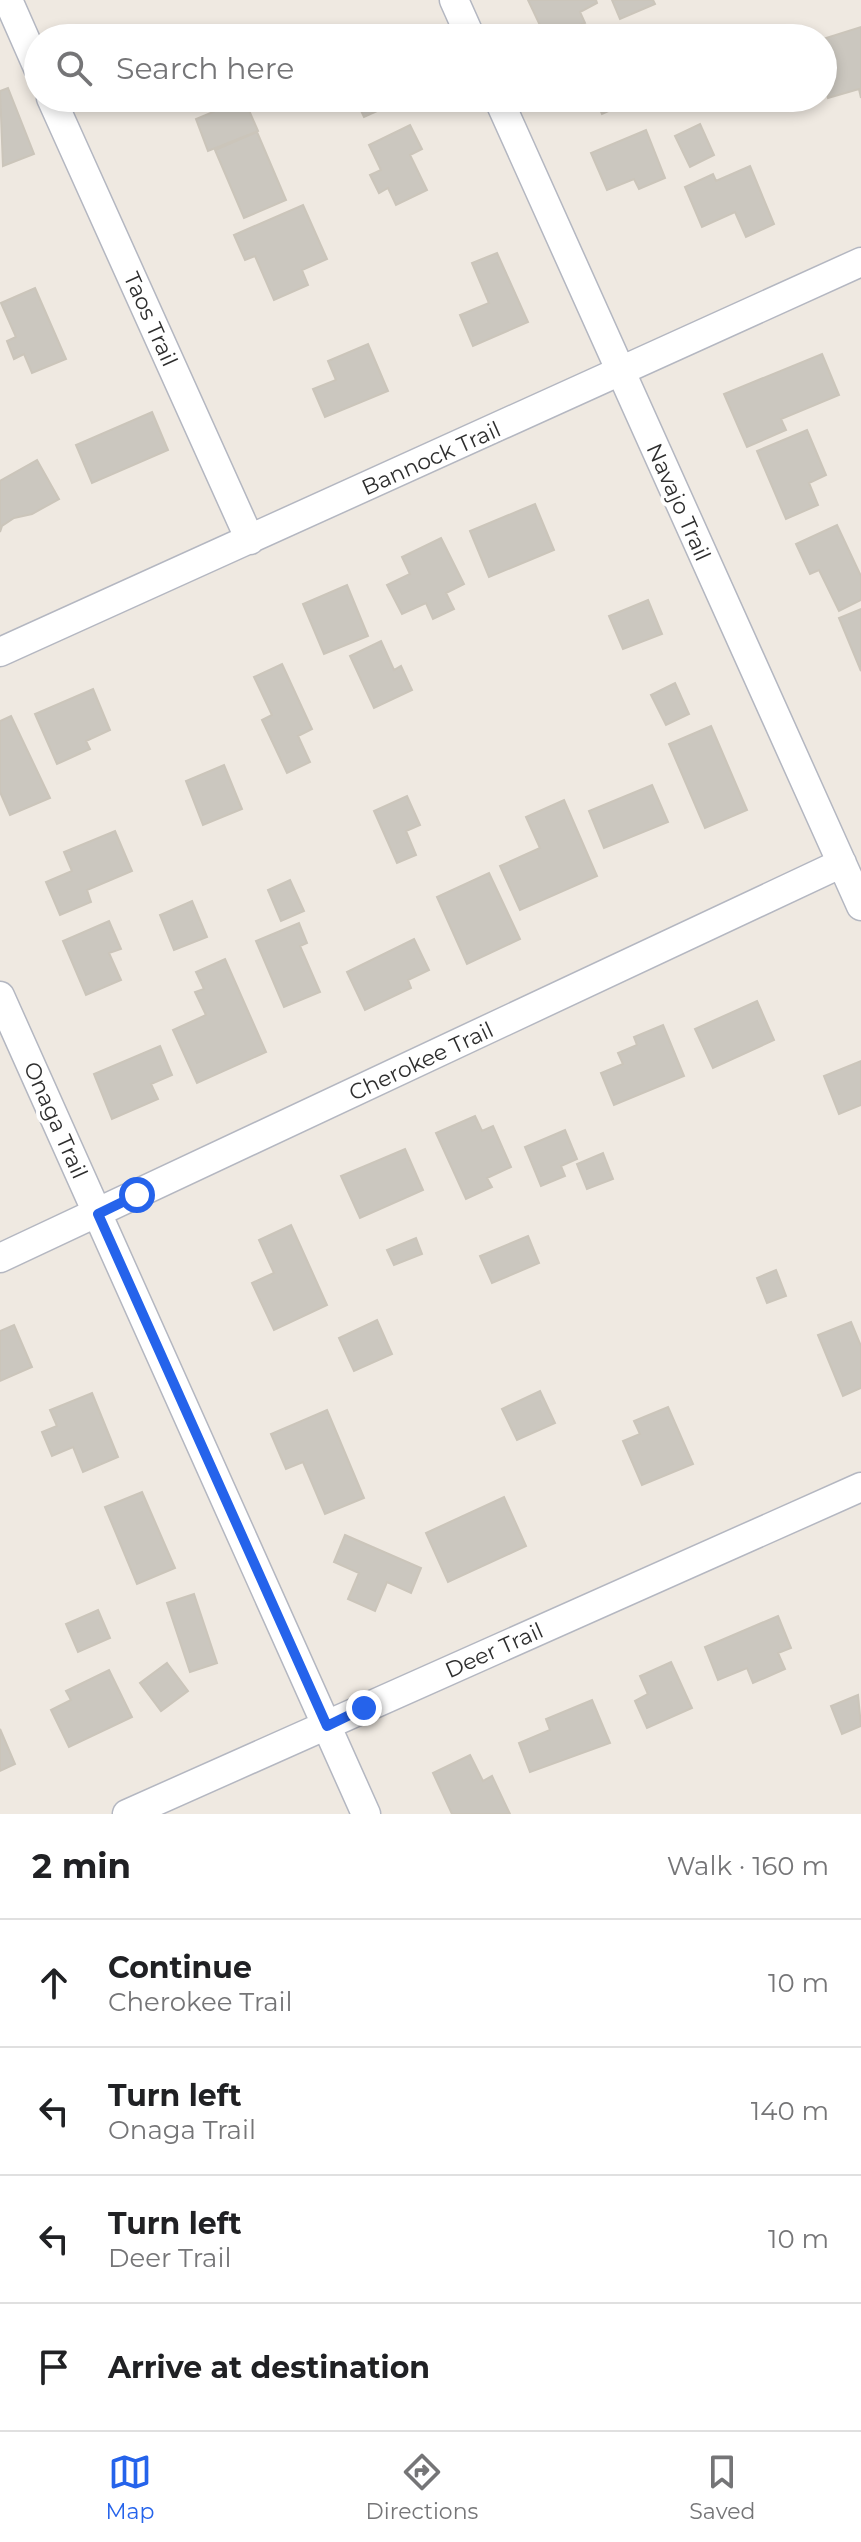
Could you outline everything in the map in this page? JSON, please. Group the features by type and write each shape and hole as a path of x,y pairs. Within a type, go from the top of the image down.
{"street":[{"path":"8,0 24,36"},
{"path":"454,0 465,24"},
{"name":"Taos Trail","path":"57,112 250,540"},
{"name":"Navajo Trail","path":"504,112 861,906"},
{"name":"Bannock Trail","path":"0,652 861,262"},
{"name":"Cherokee Trail","path":"0,1258 842,863"},
{"name":"Onaga Trail","path":"0,996 366,1814"},
{"name":"Deer Trail","path":"127,1814 861,1487"}],"building":[{"path":"528,0 596,0 597,3 580,12 585,23 539,24"},
{"path":"612,0 653,0 655,4 620,19"},
{"path":"861,27 861,98 859,89 837,95 837,35"},
{"path":"8,88 34,154 3,166 0,91"},
{"path":"213,112 250,112 258,131 208,151 196,119"},
{"path":"700,124 714,155 690,167 675,136"},
{"path":"410,125 422,149 410,155 427,190 396,205 388,188 379,193 370,175 381,170 369,145"},
{"path":"646,130 665,178 639,189 634,179 607,190 591,153"},
{"path":"257,132 286,200 244,218 215,150"},
{"path":"750,166 774,224 746,237 735,212 702,227 685,187 713,174 716,181"},
{"path":"303,205 327,259 302,270 308,285 274,300 255,256 245,260 234,235"},
{"path":"497,253 528,322 473,346 460,315 489,303 472,263"},
{"path":"35,288 66,359 32,373 24,354 14,359 7,341 16,337 1,303"},
{"path":"368,344 388,391 325,417 313,389 336,380 328,361"},
{"path":"822,354 839,395 781,419 786,430 747,447 724,394"},
{"path":"152,412 168,450 92,483 76,445"},
{"path":"807,430 826,475 809,483 818,505 786,519 757,451"},
{"path":"37,460 59,499 32,514 14,518 2,526 0,532 0,481"},
{"path":"535,504 554,550 489,577 470,531"},
{"path":"837,525 861,576 861,600 839,611 819,570 810,574 796,544"},
{"path":"441,538 464,584 446,593 454,609 433,619 426,603 402,614 387,585 410,574 402,557"},
{"path":"347,585 368,636 324,654 303,604"},
{"path":"648,600 662,634 623,649 609,616"},
{"path":"861,609 861,671 839,618"},
{"path":"381,641 394,670 401,666 412,690 374,708 350,656"},
{"path":"282,664 312,729 298,736 310,762 287,773 262,720 272,715 254,677"},
{"path":"675,683 689,714 666,725 651,695"},
{"path":"93,689 110,730 86,741 90,749 57,764 35,714"},
{"path":"11,716 50,798 10,815 0,792 0,721"},
{"path":"711,726 747,810 705,828 669,744"},
{"path":"224,765 242,809 203,825 186,781"},
{"path":"652,785 668,822 604,848 589,811"},
{"path":"407,796 420,825 406,831 416,855 397,863 374,811"},
{"path":"564,800 597,876 520,910 500,866 540,848 526,817"},
{"path":"115,831 132,871 87,890 91,902 60,915 46,882 72,871 64,852"},
{"path":"489,873 520,939 467,964 437,897"},
{"path":"290,880 304,911 281,921 268,890"},
{"path":"192,901 207,937 174,950 160,915"},
{"path":"109,921 121,949 109,953 121,980 86,995 63,941"},
{"path":"299,923 307,943 300,946 320,992 284,1007 256,941"},
{"path":"414,939 429,970 408,980 411,988 365,1010 347,972"},
{"path":"225,959 266,1052 197,1083 173,1030 206,1015 195,992 204,989 196,972"},
{"path":"757,1001 774,1040 713,1068 695,1029"},
{"path":"663,1025 684,1076 614,1105 601,1073 623,1064 618,1053 637,1045 634,1037"},
{"path":"160,1046 172,1075 151,1084 158,1099 112,1119 94,1074"},
{"path":"861,1061 861,1105 839,1114 824,1076"},
{"path":"475,1116 482,1131 493,1126 511,1167 487,1178 492,1187 466,1199 436,1133"},
{"path":"565,1130 577,1159 561,1166 565,1176 541,1186 525,1147"},
{"path":"405,1149 423,1190 360,1218 341,1176"},
{"path":"603,1153 613,1179 587,1189 577,1164"},
{"path":"291,1225 327,1305 274,1330 252,1283 274,1273 259,1240"},
{"path":"528,1236 539,1263 492,1283 480,1256"},
{"path":"416,1238 422,1254 394,1265 387,1250"},
{"path":"776,1270 786,1296 767,1303 757,1278"},
{"path":"377,1320 392,1354 354,1371 339,1338"},
{"path":"851,1322 861,1346 861,1388 843,1396 818,1335"},
{"path":"14,1325 32,1367 0,1381 0,1331"},
{"path":"540,1391 555,1423 517,1440 502,1409"},
{"path":"92,1393 118,1457 83,1472 73,1447 52,1456 42,1432 57,1426 50,1410"},
{"path":"668,1407 693,1464 642,1485 623,1441 640,1434 634,1421"},
{"path":"327,1410 364,1498 325,1514 303,1462 286,1469 271,1434"},
{"path":"142,1492 175,1568 137,1584 105,1507"},
{"path":"504,1497 526,1546 448,1582 426,1533"},
{"path":"345,1535 421,1568 411,1593 387,1582 375,1611 348,1599 359,1573 334,1562"},
{"path":"194,1594 217,1663 190,1672 167,1603"},
{"path":"98,1610 110,1638 78,1652 66,1624"},
{"path":"778,1616 791,1648 778,1653 785,1669 753,1683 747,1668 718,1680 705,1647"},
{"path":"671,1662 692,1708 647,1728 635,1701 648,1694 640,1676"},
{"path":"167,1663 188,1691 161,1711 140,1683"},
{"path":"109,1670 132,1717 69,1747 51,1710 71,1700 66,1691"},
{"path":"858,1695 861,1726 842,1734 831,1706"},
{"path":"592,1700 610,1743 530,1772 519,1743 550,1730 546,1719"},
{"path":"0,1729 15,1764 0,1771"},
{"path":"470,1755 483,1781 492,1776 510,1814 452,1814 433,1773"}],"route":[{"path":"137,1195 98,1214 327,1726 364,1708"}]}
